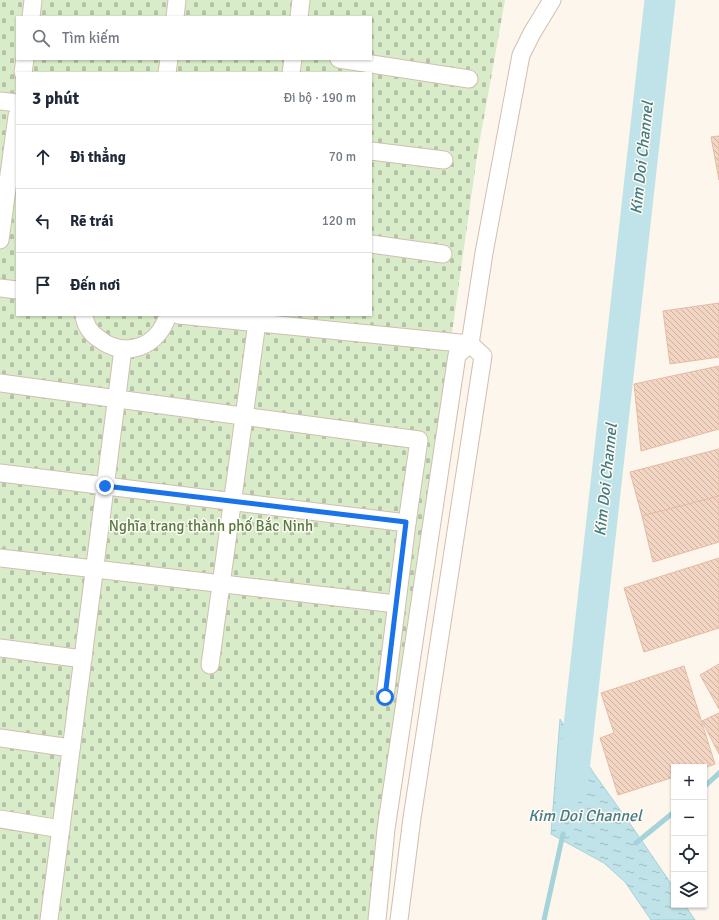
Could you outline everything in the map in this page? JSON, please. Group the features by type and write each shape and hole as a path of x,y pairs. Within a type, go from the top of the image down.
{"street":[{"path":"31,16 33,0"},
{"path":"175,16 177,0"},
{"path":"299,16 301,0"},
{"path":"377,920 386,829 457,355 470,344 484,253 521,55 532,33 552,0"},
{"path":"23,72 25,60"},
{"path":"167,72 169,60"},
{"path":"291,72 293,60"},
{"path":"346,60 469,79"},
{"path":"0,101 16,103"},
{"path":"0,240 8,194 16,125"},
{"path":"372,151 444,160"},
{"path":"372,244 443,254"},
{"path":"0,288 16,290"},
{"path":"84,316 88,328 103,343 123,349 133,349 153,340 163,328 168,316"},
{"path":"199,316 257,319 470,344 483,356 412,818 398,920"},
{"path":"210,665 257,319"},
{"path":"49,920 123,349"},
{"path":"0,383 420,440 406,522 385,697"},
{"path":"0,473 406,522"},
{"path":"0,558 396,604"},
{"path":"0,648 83,659"},
{"path":"0,738 71,748"},
{"path":"0,820 61,829"}],"green space":[{"name":"Nghĩa trang thành phố Bắc Ninh","path":"0,0 505,0 477,156 393,749 371,920 0,920"}],"water":[{"name":"Kim Doi Channel","path":"560,719 593,772 671,884 671,908 687,908 695,920 651,920 625,882 604,863 551,834"}],"building":[{"path":"719,136 719,180 711,137"},
{"path":"719,303 719,357 670,364 663,311"},
{"path":"719,366 719,429 641,451 634,384"},
{"path":"719,449 719,496 642,516 630,472"},
{"path":"719,496 719,542 653,562 642,516"},
{"path":"719,558 719,628 644,652 624,588"},
{"path":"719,664 719,709 700,675"},
{"path":"684,666 715,764 707,767 707,764 671,764 671,778 618,795 600,738 614,733 601,693"},
{"path":"719,713 719,754 702,721"}],"waterway":[{"name":"Kim Doi Channel","path":"572,788 660,0"},
{"path":"707,784 719,773"},
{"path":"636,843 671,814"},
{"path":"544,920 563,834"}],"route":[{"path":"105,486 406,522 385,697"}]}
